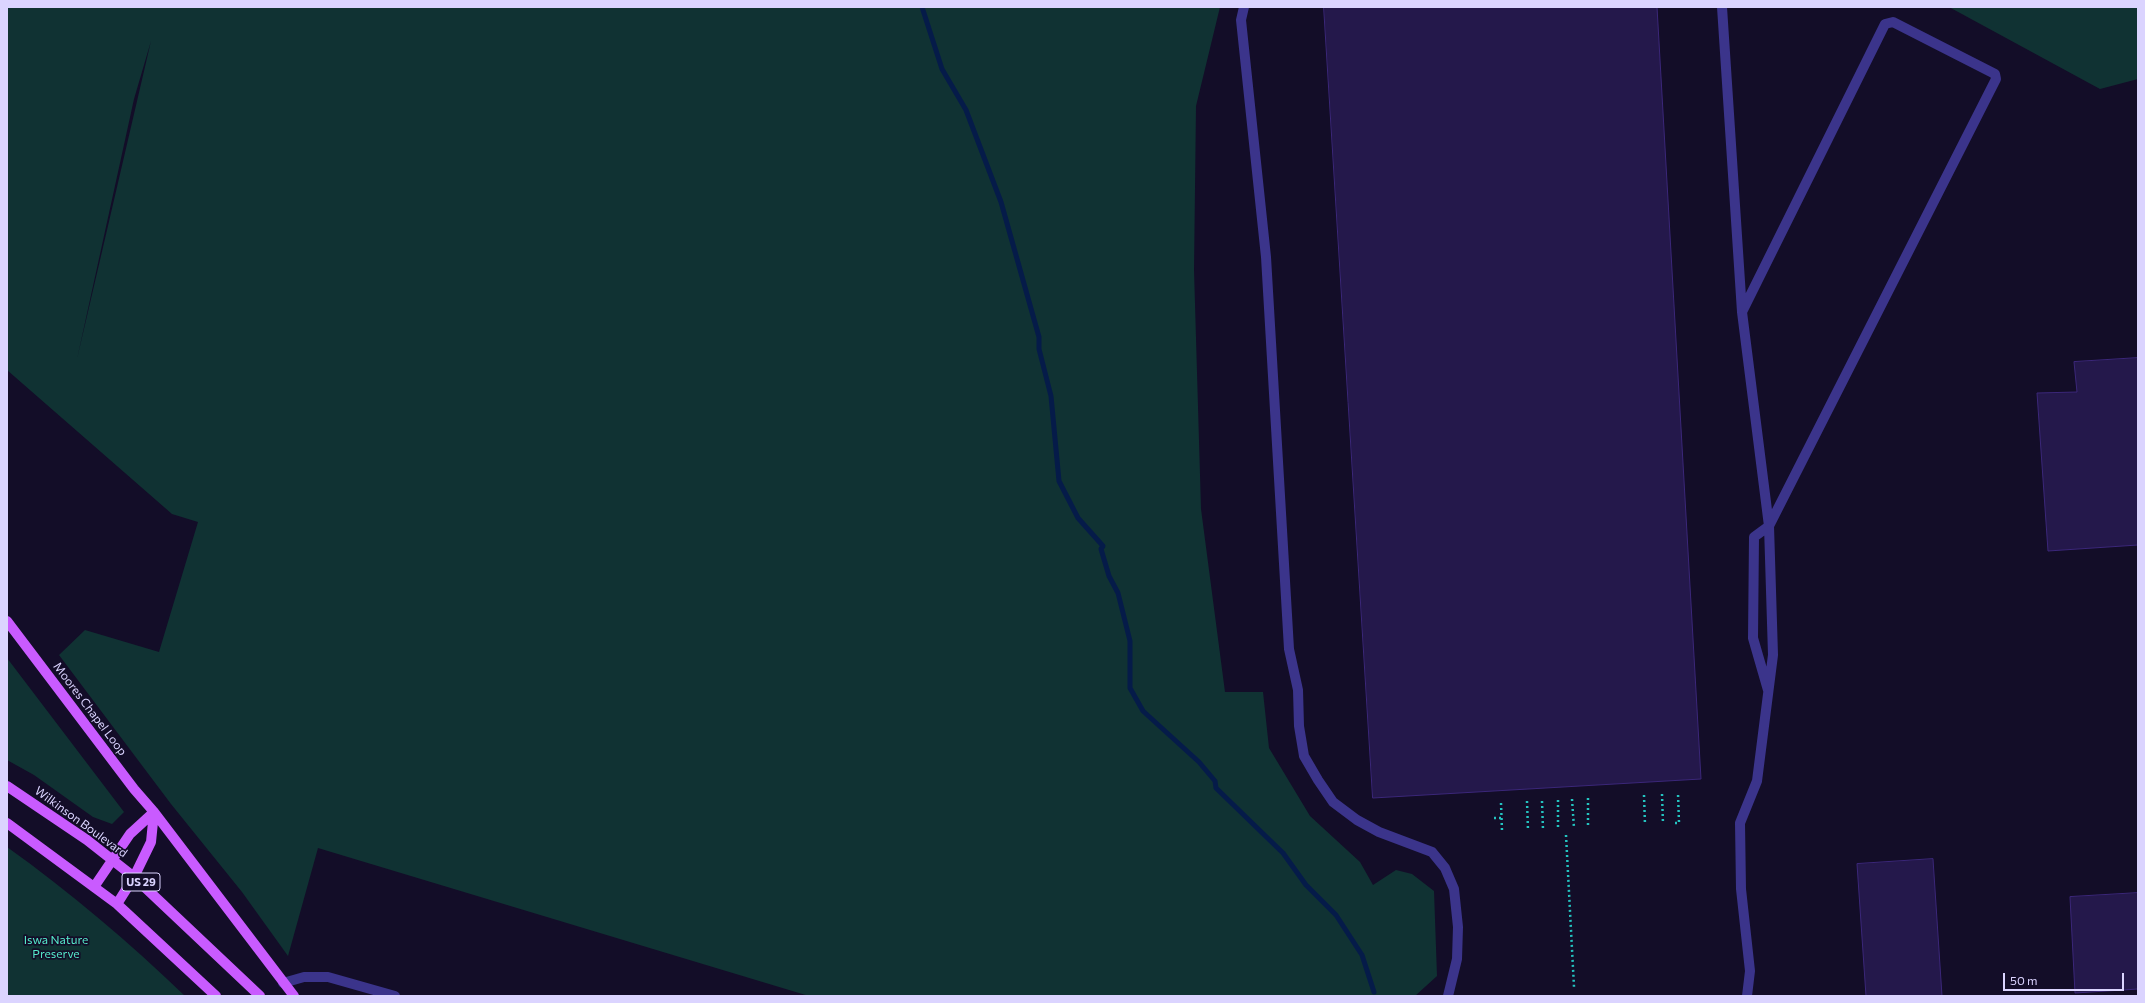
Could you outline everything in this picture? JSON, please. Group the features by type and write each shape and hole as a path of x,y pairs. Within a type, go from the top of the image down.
{"main road":[{"name":"Moores Chapel Loop","path":"7,621 134,789 154,812 294,996"},
{"name":"Wilkinson Boulevard","path":"7,786 112,859 134,877 260,996"},
{"path":"94,887 130,834 154,812"},
{"path":"117,904 134,877 151,842 154,812"},
{"name":"US 29","path":"7,823 117,904 216,996"}],"street":[{"path":"1244,7 1241,20 1266,257 1289,649 1298,690 1299,726 1304,756 1333,802 1357,820 1379,832 1432,852 1445,868 1454,889 1458,927 1457,958 1448,996"},
{"path":"1722,7 1742,312 1769,526 1774,655 1768,690 1757,781 1740,823 1741,889 1750,971 1747,996"},
{"path":"1742,312 1885,24 1893,22 1995,74 1996,79 1769,526 1754,537 1754,638 1768,690"},
{"path":"283,983 304,976 328,977 395,996"}],"path":[{"path":"1675,823 1679,823 1678,793"},
{"path":"1662,794 1663,824"},
{"path":"1644,795 1645,825"},
{"path":"1588,798 1588,828"},
{"path":"1572,799 1574,828"},
{"path":"1558,800 1558,829"},
{"path":"1542,801 1543,830"},
{"path":"1527,802 1528,830"},
{"path":"1501,803 1502,832"},
{"path":"1494,818 1501,818"},
{"path":"1566,835 1574,987"}],"green space":[{"path":"7,7 1220,7 1196,106 1194,270 1201,509 1225,692 1263,692 1269,748 1310,816 1360,862 1373,885 1396,870 1412,874 1434,891 1437,976 1415,996 809,996 318,848 288,956 242,892 171,804 59,655 85,630 159,652 198,522 172,514 7,370","holes":["151,41 77,359 134,99"]},
{"path":"1949,7 2138,7 2138,79 2100,89"},
{"path":"7,658 124,812 112,824 93,817 34,775 7,760"},
{"name":"Iswa Nature Preserve","path":"7,847 99,918 185,996 7,996"}],"building":[{"path":"1324,7 1657,7 1701,779 1373,798"},
{"path":"2138,358 2138,545 2048,551 2037,393 2077,392 2074,362"},
{"path":"1933,859 1942,996 1866,996 1857,864"},
{"path":"2138,893 2138,989 2075,993 2070,897"}],"waterway":[{"path":"922,7 942,69 966,110 1001,202 1039,337 1039,349 1051,396 1059,481 1078,518 1103,546 1101,549 1109,576 1118,593 1130,641 1130,688 1143,711 1199,762 1215,781 1216,788 1283,853 1306,885 1336,915 1362,955 1374,992"}]}
